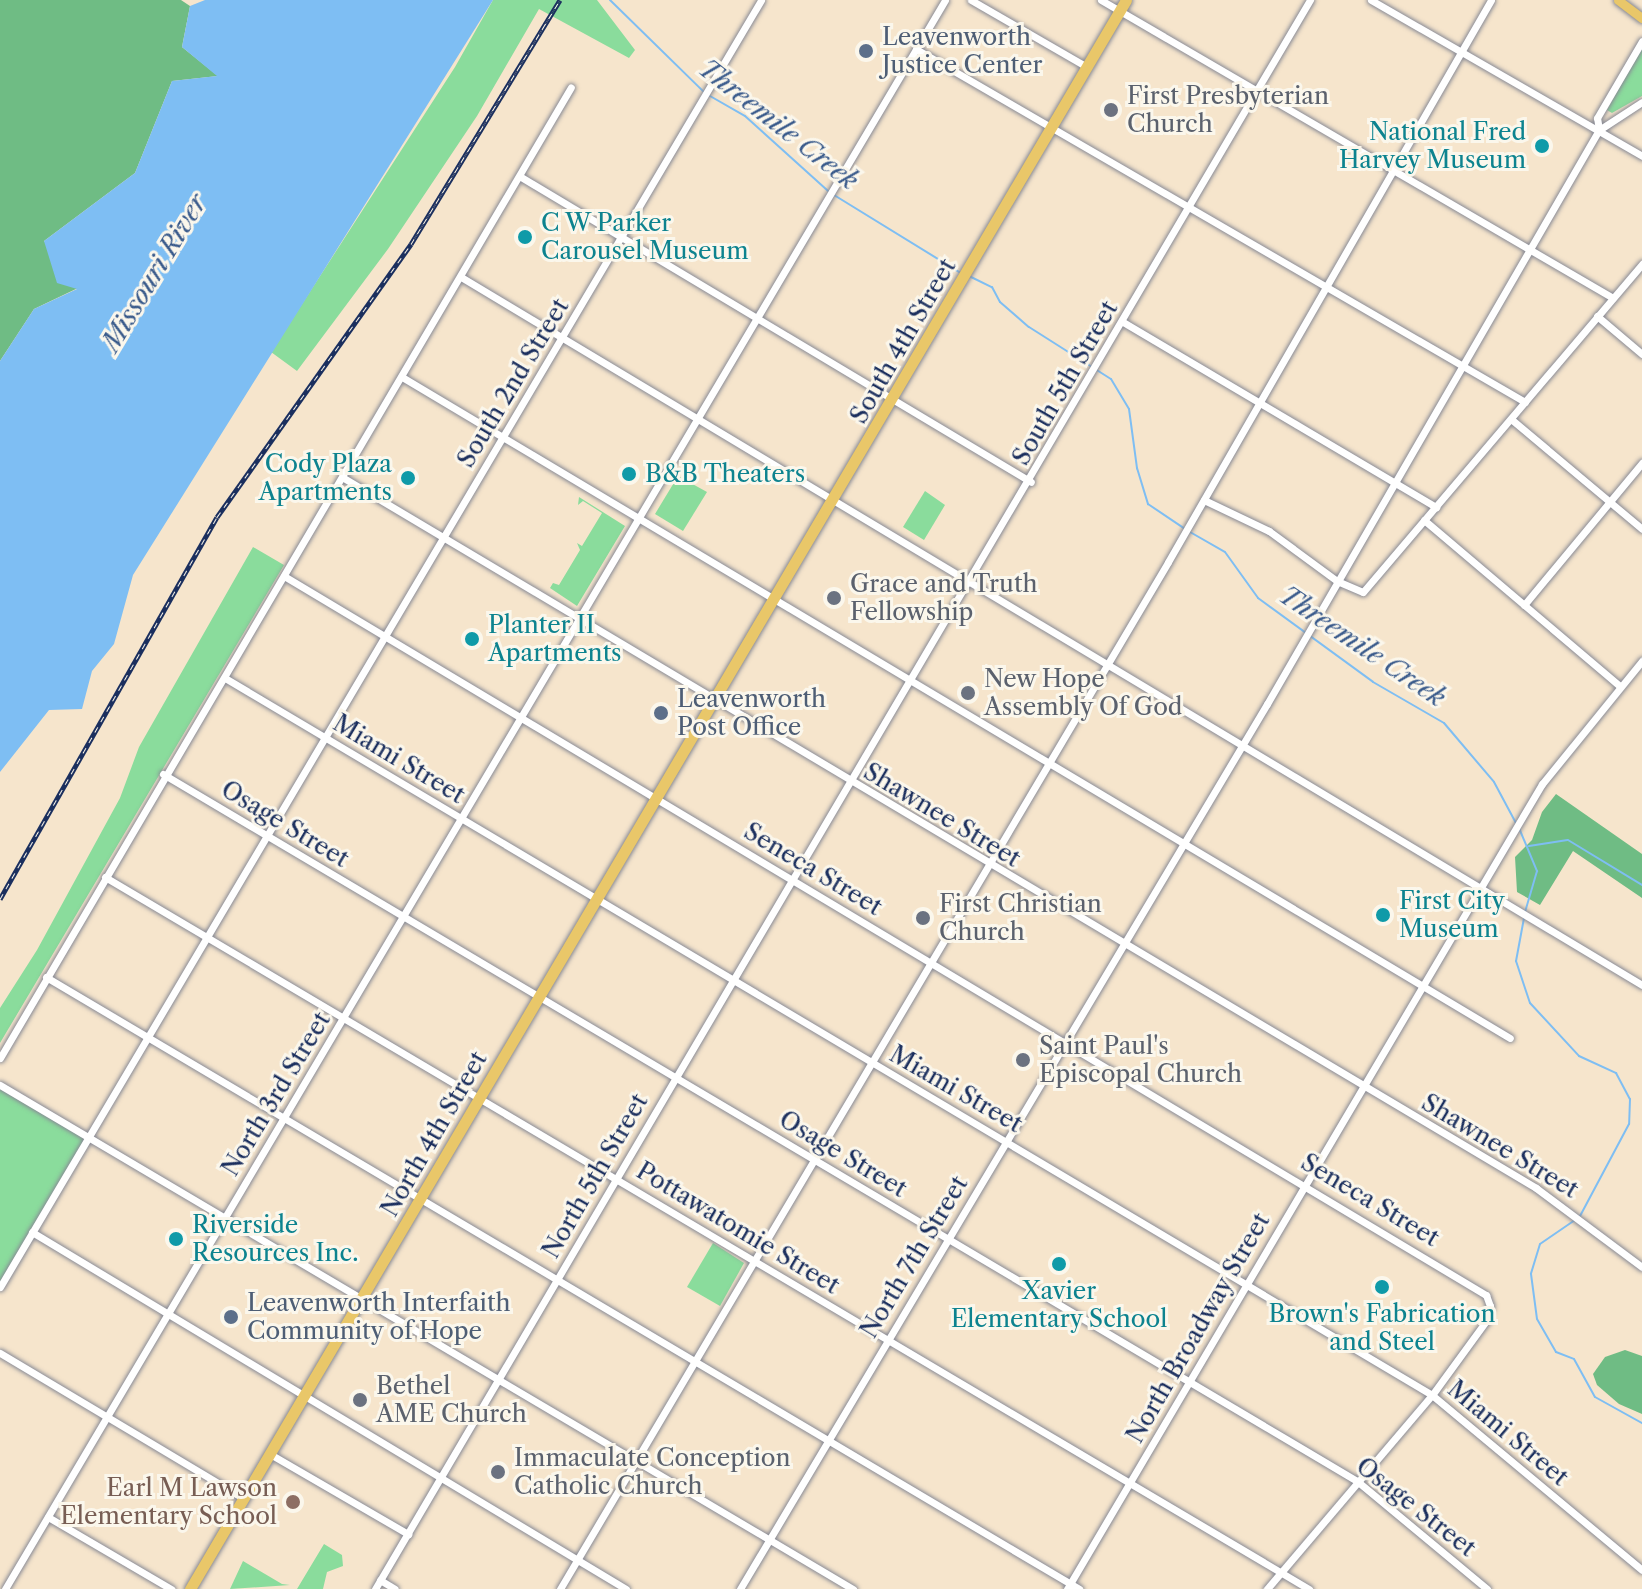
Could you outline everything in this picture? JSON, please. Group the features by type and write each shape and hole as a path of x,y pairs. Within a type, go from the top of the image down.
{"highway":[{"name":"South 4th Street","path":"715,702 895,400 1126,0"},
{"name":"North 4th Street","path":"190,1589 715,702"}],"main road":[{"path":"1618,0 1642,18"}],"street":[{"name":"South 2nd Street","path":"0,1287 565,338 761,0"},
{"name":"North 3rd Street","path":"5,1589 945,0"},
{"path":"971,0 1087,67"},
{"path":"1101,0 1258,88 1613,298"},
{"name":"South 5th Street","path":"849,783 1031,482 1310,0"},
{"path":"1371,0 1642,156"},
{"path":"560,1589 692,1361 815,1159 1197,512 1491,0"},
{"path":"1599,130 1597,118 1642,41"},
{"path":"916,49 1525,402"},
{"path":"0,1058 163,774 225,678 571,87"},
{"path":"1599,130 1642,102"},
{"name":"North 7th Street","path":"740,1589 1243,744 1460,363 1599,130"},
{"path":"521,177 1031,482"},
{"path":"1204,500 1269,531 1337,581 1363,592 1642,264"},
{"path":"461,277 1642,985"},
{"path":"1597,316 1642,354"},
{"path":"1123,322 1436,507"},
{"path":"402,377 1510,1038"},
{"path":"1511,419 1642,529"},
{"path":"1524,605 1642,463"},
{"name":"Shawnee Street","path":"342,477 849,783 1556,1201 1598,1230 1642,1267"},
{"path":"1424,520 1620,686"},
{"name":"Seneca Street","path":"284,576 1486,1295 1486,1321 1432,1395"},
{"name":"North Broadway Street","path":"1069,1586 1533,800 1563,753 1642,661"},
{"name":"Miami Street","path":"225,678 1432,1395 1642,1570"},
{"name":"Osage Street","path":"163,774 815,1159 1188,1384 1357,1481 1487,1589"},
{"name":"North 5th Street","path":"375,1589 849,783"},
{"name":"Pottawatomie Street","path":"105,877 1309,1589"},
{"path":"46,977 1069,1586 1079,1589"},
{"path":"0,1085 853,1589"},
{"path":"32,1232 304,1399 626,1589"},
{"path":"0,1353 243,1498"},
{"path":"1267,1589 1432,1395"},
{"path":"270,1454 408,1534"},
{"path":"48,1517 171,1589"},
{"path":"380,1580 395,1589"}],"green space":[{"path":"0,0 181,0 190,6 182,47 218,76 172,81 135,173 44,241 78,288 34,309 0,361"},
{"path":"493,0 597,0 635,50 629,58 539,9 477,116 388,249 297,371 271,352 455,67"},
{"path":"1642,47 1642,96 1612,113 1607,110"},
{"path":"678,476 707,492 683,531 655,514"},
{"path":"925,491 945,505 924,540 903,527"},
{"path":"579,497 625,526 577,606 550,588 553,583 559,585 580,550 577,543 582,546 602,513 583,501 578,505"},
{"path":"253,547 284,565 0,1043 0,1008 37,950 120,798 139,747"},
{"path":"1556,794 1642,854 1642,898 1573,851 1540,905 1517,892 1515,857 1532,840 1542,812"},
{"path":"0,1085 88,1137 0,1287"},
{"path":"713,1243 744,1263 720,1306 687,1287"},
{"path":"1625,1350 1642,1356 1642,1414 1619,1404 1597,1385 1593,1374 1605,1357"},
{"path":"324,1544 342,1555 343,1566 327,1572 323,1589 297,1589"},
{"path":"243,1561 282,1584 290,1585 230,1589"}],"water":[{"name":"Missouri River","path":"205,0 493,0 133,575 114,644 92,671 82,709 49,710 0,772 0,361 34,309 77,289 57,283 44,241 135,173 172,81 217,76 182,47 190,6"}],"waterway":[{"name":"Threemile Creek","path":"610,0 704,92"},
{"name":"Threemile Creek","path":"710,96 745,116 828,191"},
{"name":"Threemile Creek","path":"834,195 961,273"},
{"name":"Threemile Creek","path":"967,275 992,287 1000,302 1029,327 1111,379 1129,409 1137,468 1148,504 1185,529"},
{"name":"Threemile Creek","path":"1190,532 1225,552 1258,598 1373,682 1444,723 1494,782 1516,823"},
{"name":"Threemile Creek","path":"1519,828 1537,871 1525,912"},
{"path":"1529,846 1568,840 1642,885"},
{"name":"Threemile Creek","path":"1524,918 1516,961 1530,1003 1579,1056 1616,1073 1630,1099 1629,1124 1580,1216"},
{"name":"Threemile Creek","path":"1575,1220 1540,1244 1531,1274 1537,1319 1556,1352 1574,1359 1595,1397 1642,1423"}],"railway":[{"path":"0,899 217,517 411,244 560,0"}],"place":[{"name":"Leavenworth Justice Center","path":"866,51"},
{"name":"First Presbyterian Church","path":"1111,110"},
{"name":"National Fred Harvey Museum","path":"1542,146"},
{"name":"C W Parker Carousel Museum","path":"525,237"},
{"name":"B&B Theaters","path":"629,474"},
{"name":"Cody Plaza Apartments","path":"408,478"},
{"name":"Grace and Truth Fellowship","path":"834,598"},
{"name":"Planter II Apartments","path":"472,639"},
{"name":"New Hope Assembly Of God","path":"968,693"},
{"name":"Leavenworth Post Office","path":"661,713"},
{"name":"First City Museum","path":"1383,915"},
{"name":"First Christian Church","path":"923,918"},
{"name":"Saint Paul's Episcopal Church","path":"1023,1060"},
{"name":"Riverside Resources Inc.","path":"176,1239"},
{"name":"Xavier Elementary School","path":"1059,1264"},
{"name":"Brown's Fabrication and Steel","path":"1382,1287"},
{"name":"Leavenworth Interfaith Community of Hope","path":"231,1317"},
{"name":"Bethel AME Church","path":"360,1400"},
{"name":"Immaculate Conception Catholic Church","path":"498,1472"},
{"name":"Earl M Lawson Elementary School","path":"293,1502"}]}
